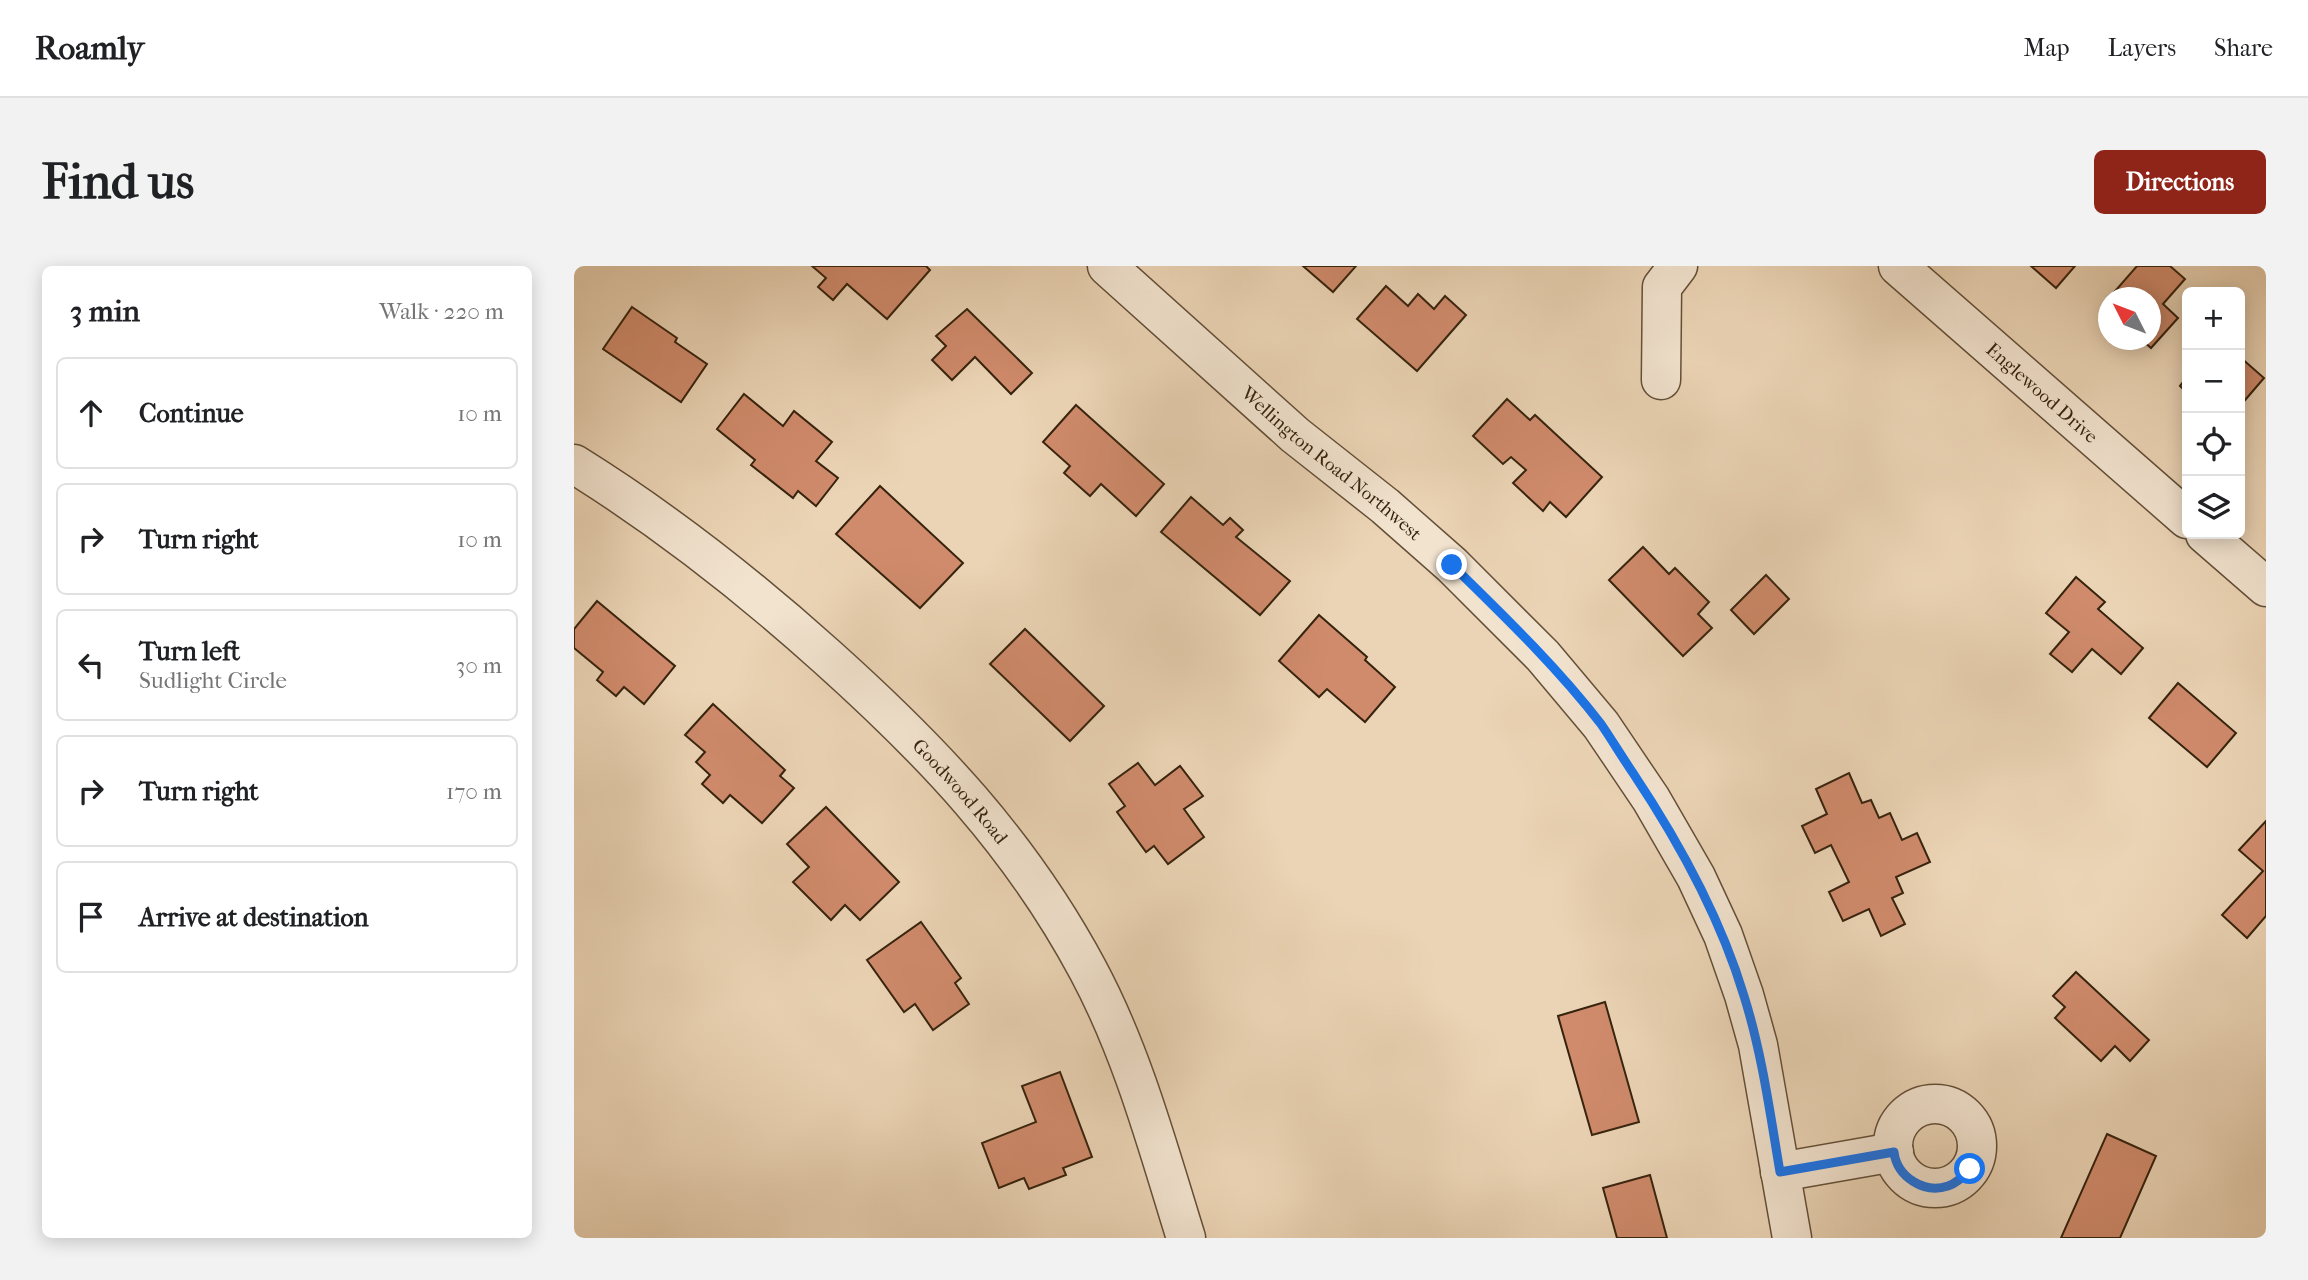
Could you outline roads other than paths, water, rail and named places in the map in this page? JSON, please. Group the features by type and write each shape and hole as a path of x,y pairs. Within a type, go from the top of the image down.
{"street":[{"name":"Wellington Road Northwest","path":"1107,266 1295,435 1385,506 1452,565 1543,656 1601,725 1651,799 1696,877 1723,935 1758,1045 1792,1238"},
{"path":"1661,380 1662,287 1678,266"},
{"name":"Englewood Drive","path":"1898,266 2182,515"},
{"name":"Goodwood Road","path":"574,464 701,550 799,632 895,718 948,773 998,832 1050,905 1089,971 1116,1029 1151,1125 1186,1238"},
{"path":"2211,539 2266,587"},
{"path":"1780,1172 1894,1152"}]}
